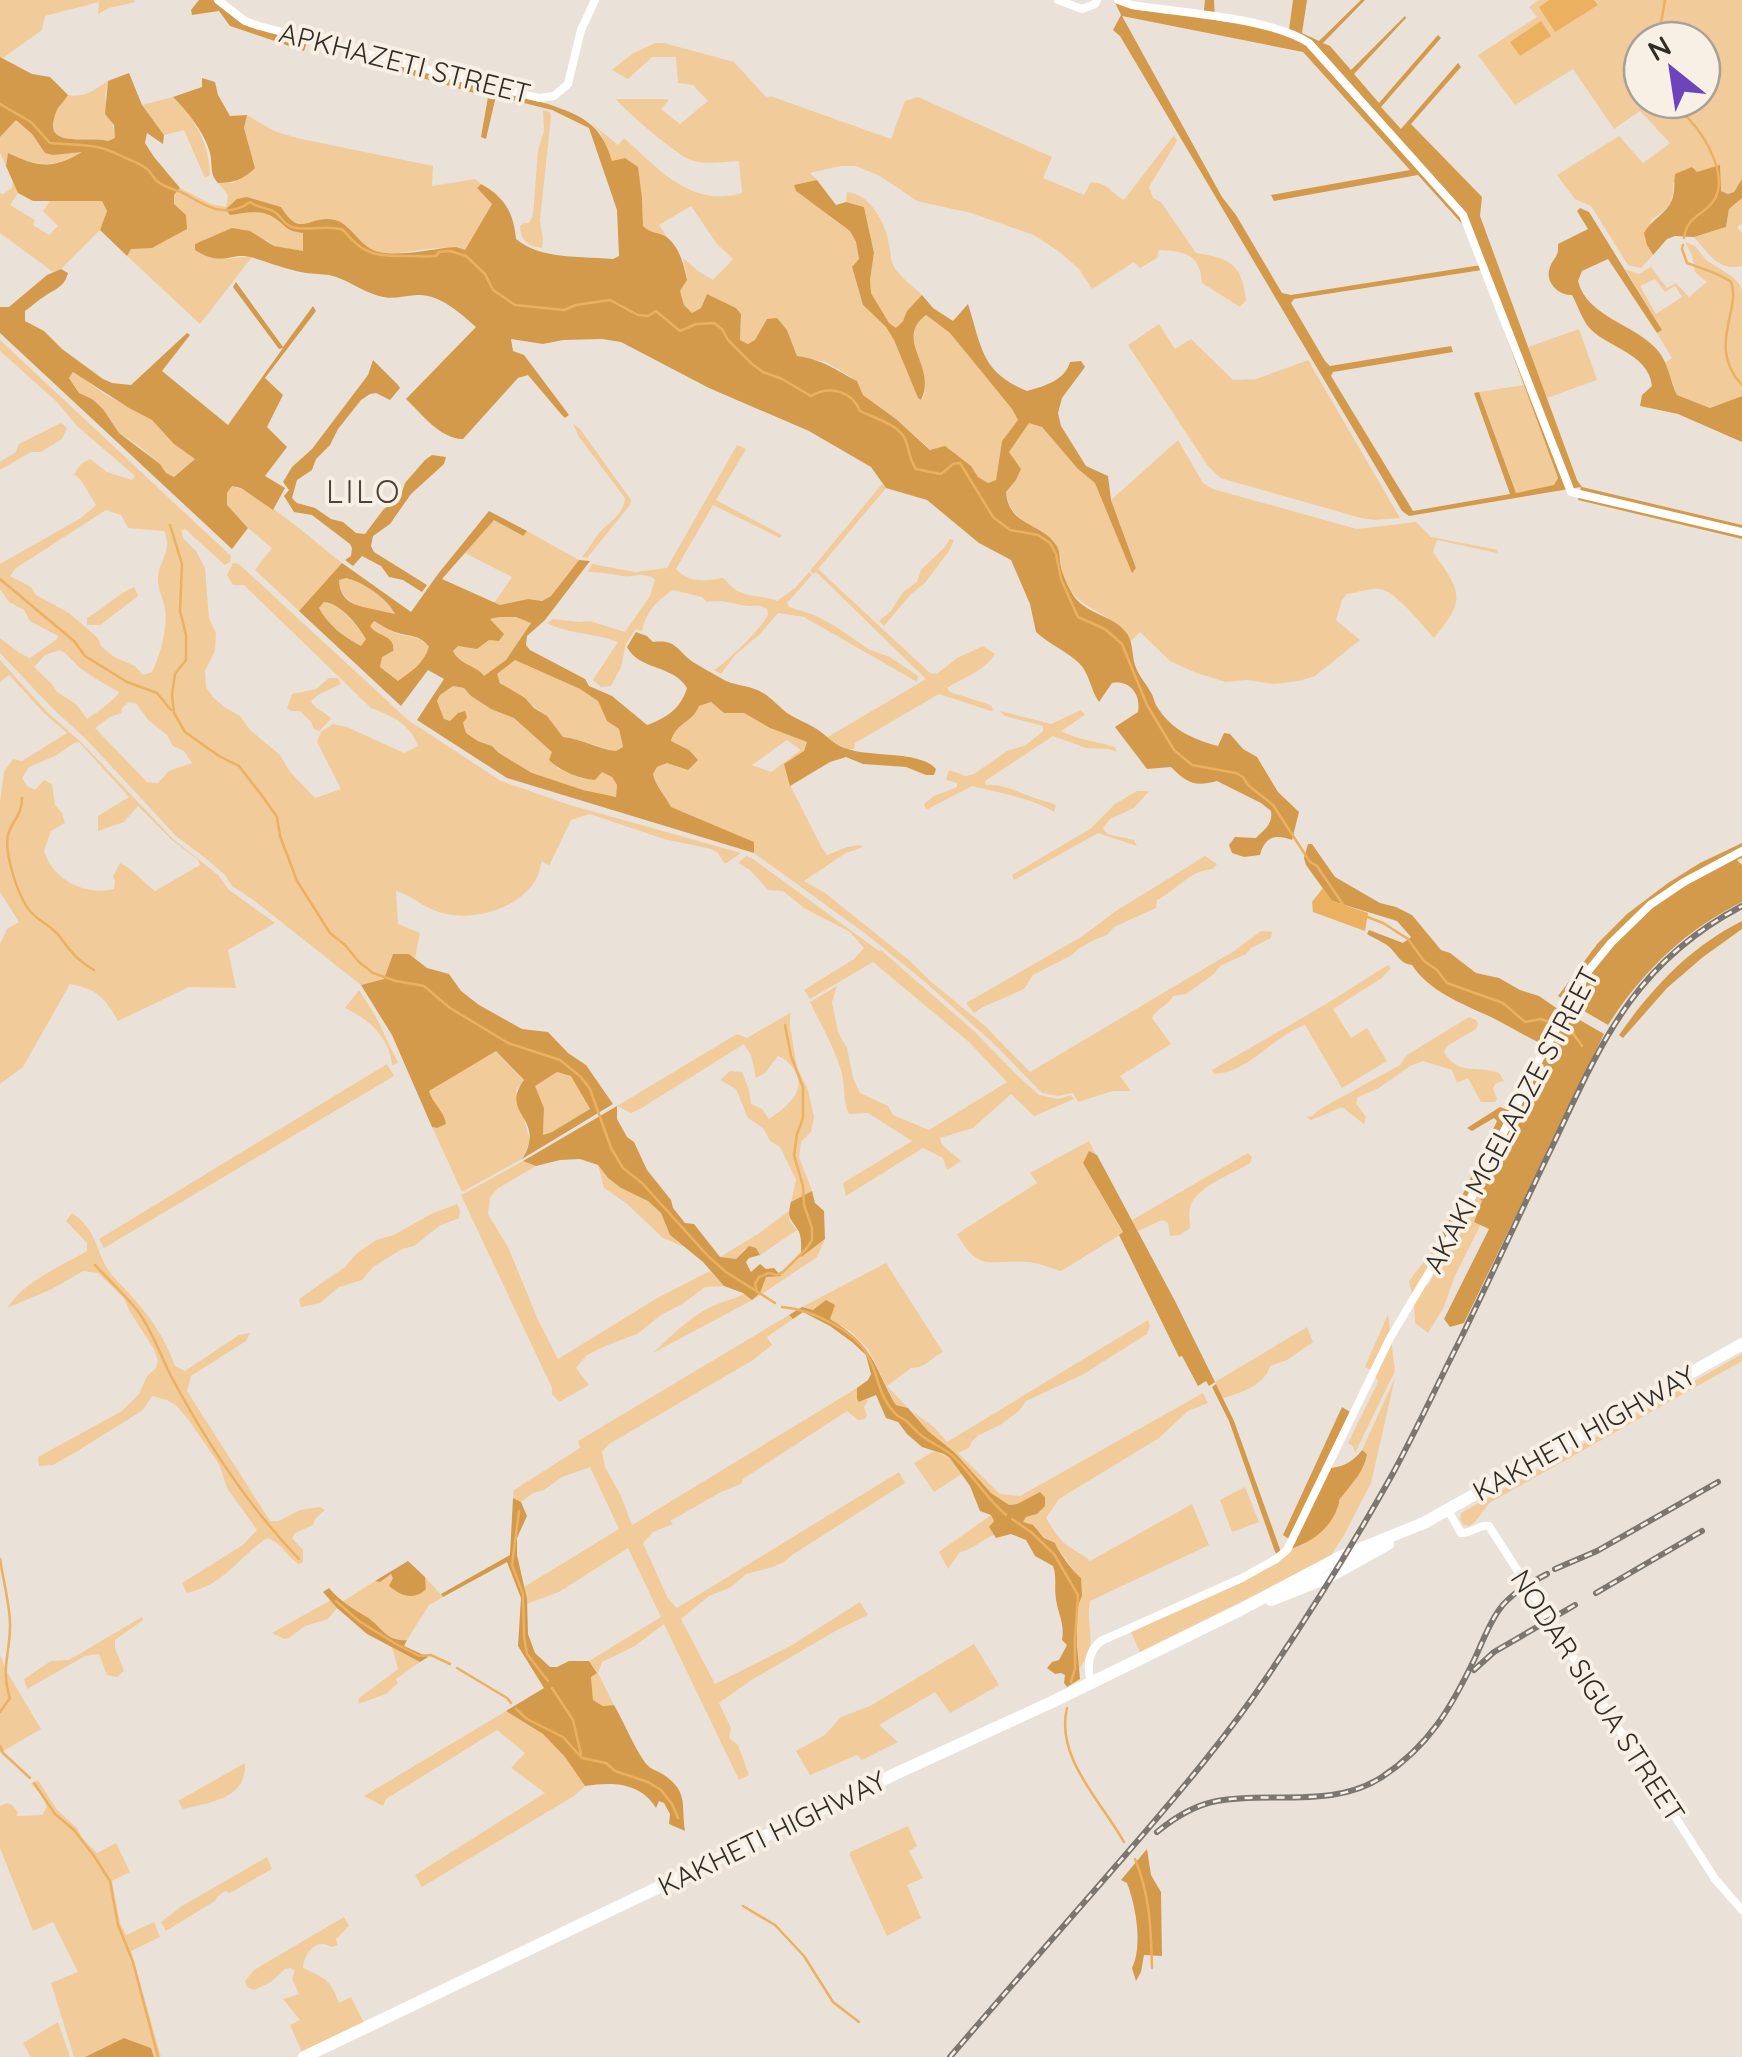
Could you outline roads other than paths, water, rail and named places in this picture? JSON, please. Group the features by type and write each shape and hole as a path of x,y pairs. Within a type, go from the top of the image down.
{"highway":[{"name":"KAKHETI HIGHWAY","path":"304,2057 1091,1683 1340,1557 1426,1522 1742,1344"}],"street":[{"name":"APKHAZETI STREET","path":"218,0 245,22 548,98 568,84 581,30 595,0"},
{"path":"1058,0 1082,9 1097,0"},
{"path":"1118,0 1295,34 1317,50 1463,215 1571,492 1742,532"},
{"name":"AKAKI MGELADZE STREET","path":"1091,1683 1090,1654 1101,1641 1242,1578 1287,1550 1390,1338 1461,1219 1578,986 1601,954 1650,906 1684,882 1742,851"},
{"name":"NODAR SIGUA STREET","path":"1448,1510 1461,1533 1489,1526 1715,1879 1742,1910"}],"waterway":[{"path":"1662,20 1665,0"},
{"path":"0,104 31,122 50,143 111,151 144,167 164,186 209,207 233,210 250,202 273,211 292,227 343,230 365,250 381,255 436,256 450,251 466,256 485,274 493,290 515,305 564,310 610,300 638,315 648,316 656,311 680,331 696,324 714,323 763,372 811,396 839,392 852,399 860,411 890,424 906,440 916,469 941,474 960,463 993,517 1010,530 1038,535 1050,543 1078,617 1105,629 1122,644 1147,705 1174,750 1192,765 1243,777 1273,805 1344,906"},
{"path":"1684,238 1691,221 1712,203 1719,182 1709,147 1690,120"},
{"path":"1683,245 1687,263 1731,282 1727,357 1742,385"},
{"path":"170,525 182,564 180,611 186,635 186,660 175,674 174,713 185,732 239,766 263,797 277,817 297,881 330,933 373,973 424,986 450,1008 508,1043 560,1060 581,1077 590,1089 611,1148 623,1168 726,1272 775,1303"},
{"path":"0,579 74,641 85,656 127,682 157,693 171,710"},
{"path":"22,798 7,843 21,896 33,915 94,970"},
{"path":"1365,916 1408,939 1447,983 1503,1003 1525,1022 1541,1019 1554,1024"},
{"path":"757,1291 759,1277 784,1271 812,1240 794,1155 803,1118 803,1087 785,1025"},
{"path":"1562,1027 1572,1032 1582,1046"},
{"path":"95,1265 143,1318 214,1450 263,1518 299,1559"},
{"path":"782,1307 820,1317 857,1341 897,1416 954,1457 1006,1515"},
{"path":"519,1511 512,1565 523,1594 524,1637 527,1654 548,1681"},
{"path":"1012,1519 1054,1554 1078,1595 1071,1682"},
{"path":"0,1559 10,1622 6,1668 10,1698 0,1712"},
{"path":"336,1601 396,1644 419,1656 431,1655 450,1664"},
{"path":"457,1668 511,1703"},
{"path":"552,1688 573,1720 581,1754"},
{"path":"1067,1708 1065,1726 1074,1762 1124,1842"},
{"path":"516,1709 563,1737 582,1758 606,1763 615,1771 661,1790 678,1818"},
{"path":"0,1746 30,1778"},
{"path":"34,1783 110,1881 118,1925 133,1962 158,2057"},
{"path":"1135,1859 1147,1899 1152,1968"},
{"path":"743,1906 775,1925 804,1956 833,2002 859,2022"}],"railway":[{"path":"950,2057 1183,1787 1269,1674 1348,1551 1401,1458 1587,1075 1624,1010 1673,953 1742,906"},
{"path":"1555,1569 1597,1551 1718,1482"},
{"path":"1596,1593 1702,1531"},
{"path":"1157,1832 1209,1803 1343,1793 1382,1777 1413,1752 1437,1725 1504,1604 1547,1574"},
{"path":"1474,1670 1494,1652 1575,1605"}],"district":[{"name":"LILO","path":"364,492"}]}
